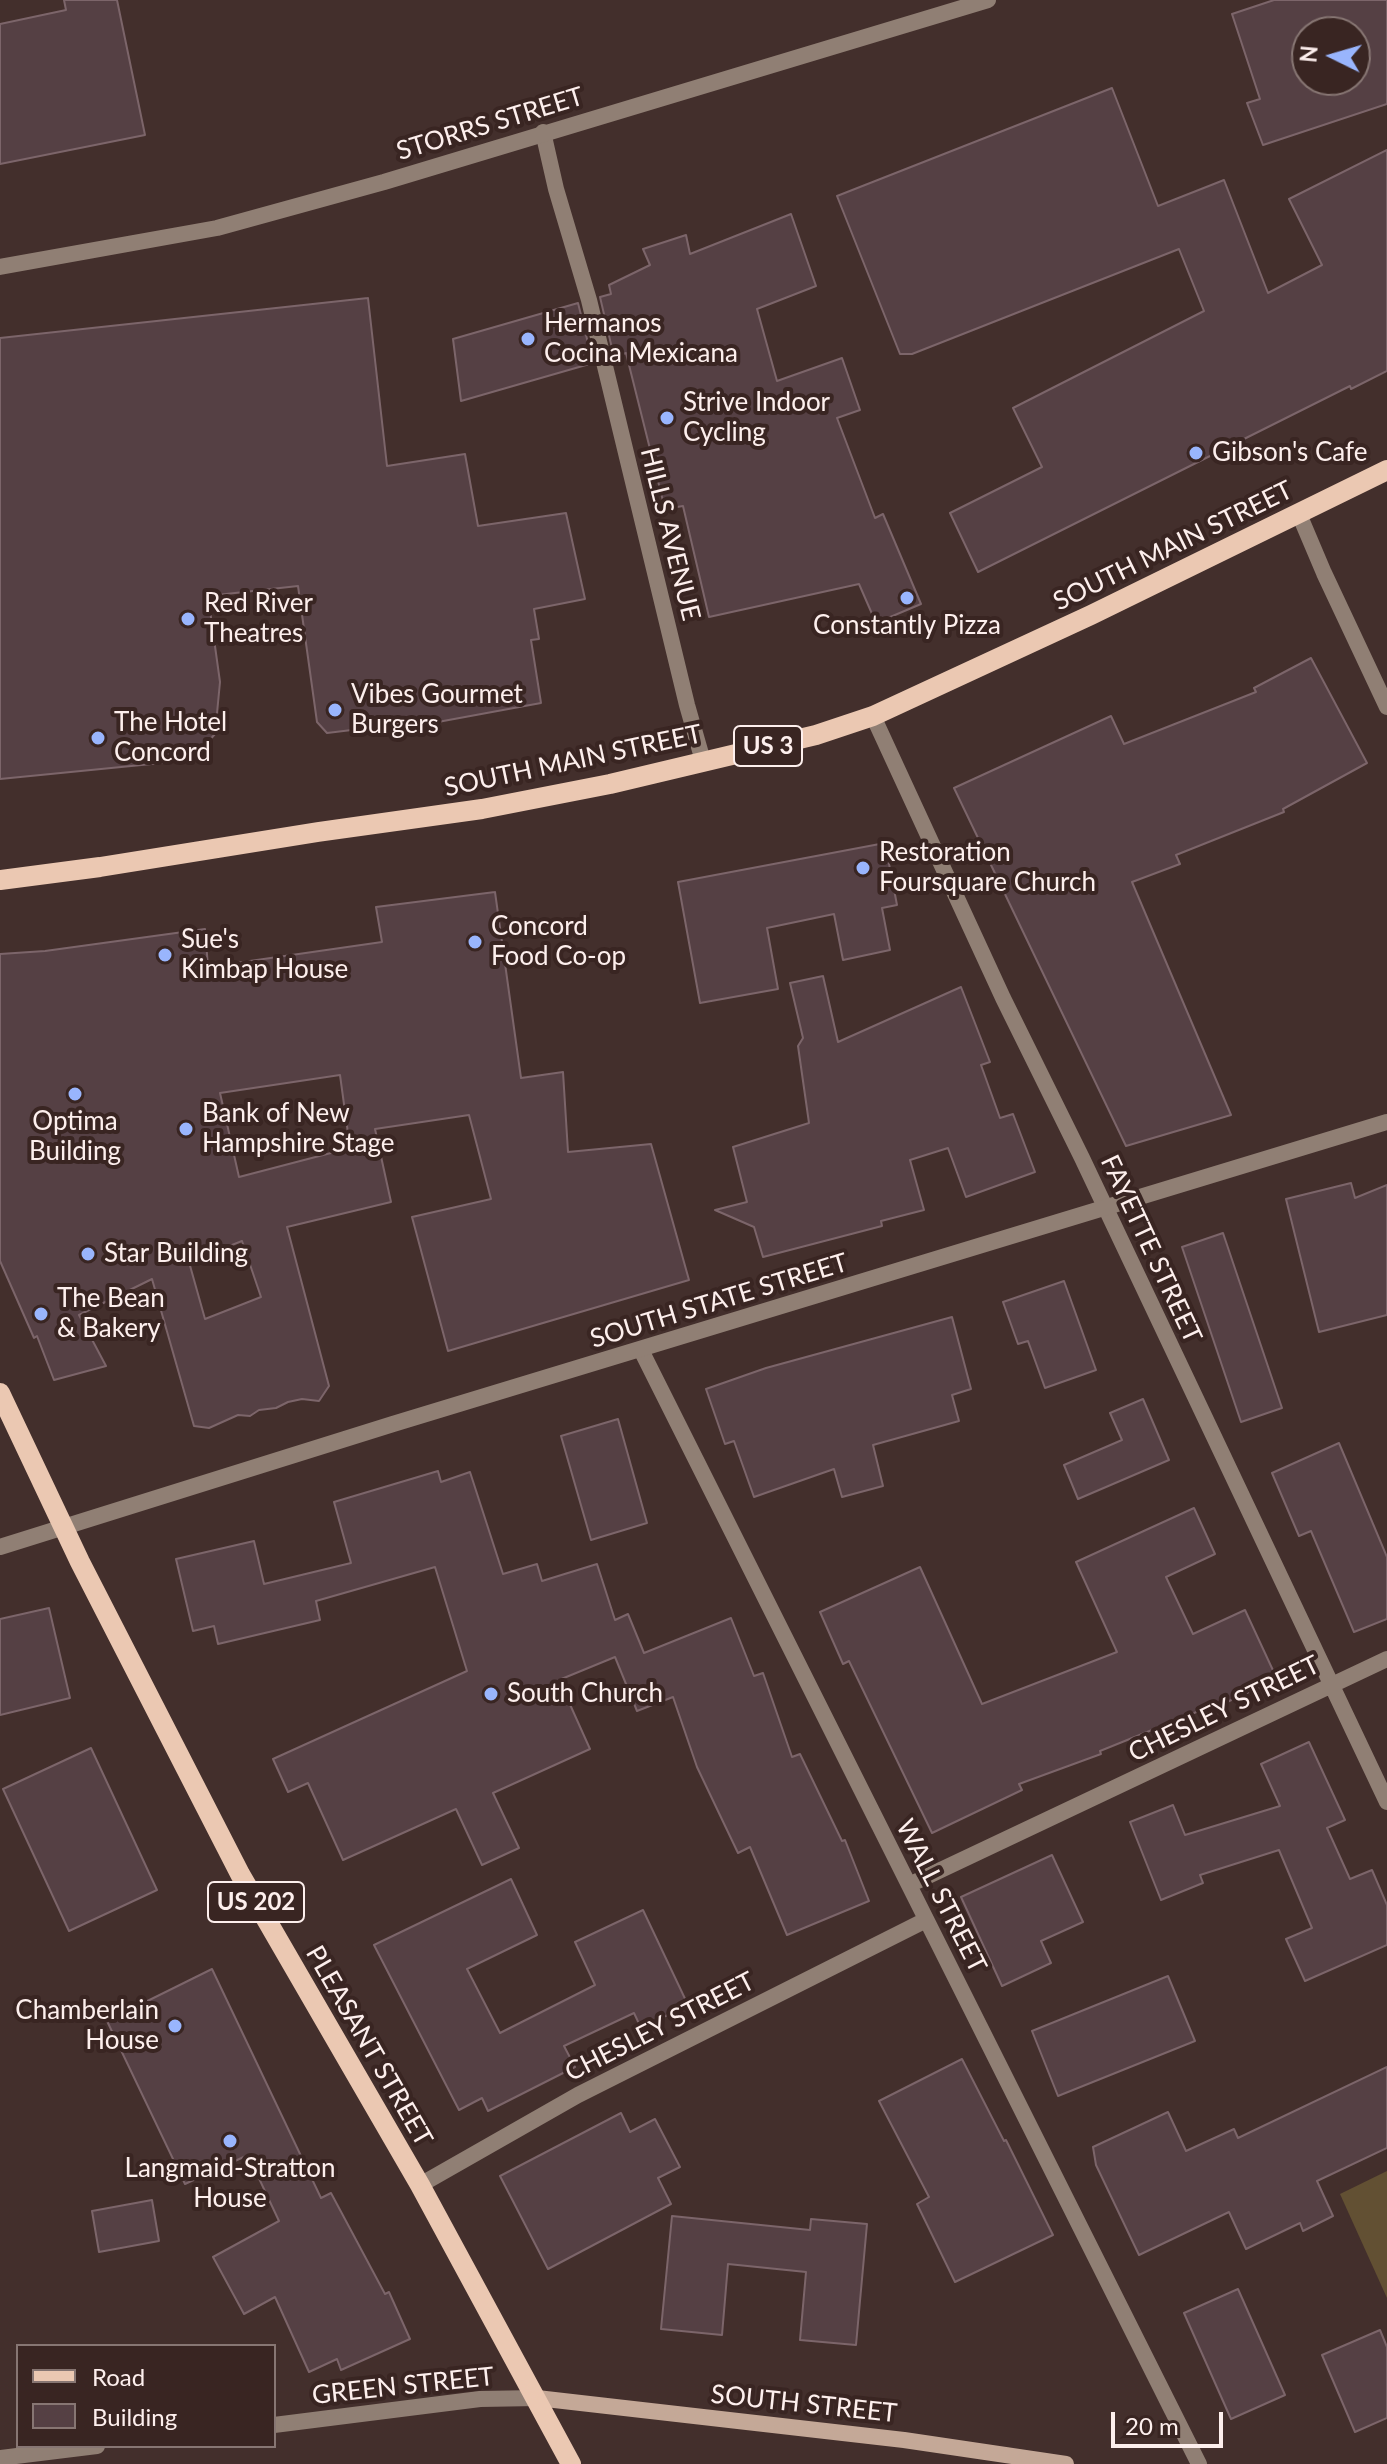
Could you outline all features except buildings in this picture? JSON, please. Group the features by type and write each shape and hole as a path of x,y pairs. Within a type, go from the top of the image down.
{"main road":[{"name":"SOUTH MAIN STREET","path":"0,880 482,809 610,784 816,735 873,716 1387,470"},
{"name":"PLEASANT STREET","path":"0,1393 80,1562 240,1874 420,2185 571,2464"},
{"name":"SOUTH STREET","path":"537,2398 904,2440 1066,2464"}],"street":[{"name":"STORRS STREET","path":"0,267 217,228 384,182 988,0"},
{"name":"HILLS AVENUE","path":"543,132 556,189 589,300 679,675 703,761"},
{"path":"1299,514 1387,707"},
{"name":"FAYETTE STREET","path":"873,716 1003,998 1387,1802"},
{"name":"SOUTH STATE STREET","path":"0,1547 1387,1122"},
{"name":"WALL STREET","path":"641,1350 1199,2464"},
{"name":"CHESLEY STREET","path":"909,1885 1387,1659"},
{"name":"CHESLEY STREET","path":"420,2185 578,2095 926,1920"},
{"name":"GREEN STREET","path":"276,2425 480,2399 537,2398"},
{"path":"0,2458 81,2448"}],"shaded area":[{"path":"1387,2171 1387,2298 1340,2194"}],"place":[{"name":"Hermanos Cocina Mexicana","path":"528,339"},
{"name":"Strive Indoor Cycling","path":"667,418"},
{"name":"Gibson's Cafe","path":"1196,453"},
{"name":"Constantly Pizza","path":"907,598"},
{"name":"Red River Theatres","path":"188,619"},
{"name":"Vibes Gourmet Burgers","path":"335,710"},
{"name":"The Hotel Concord","path":"98,738"},
{"name":"Restoration Foursquare Church","path":"863,868"},
{"name":"Concord Food Co-op","path":"475,942"},
{"name":"Sue's Kimbap House","path":"165,955"},
{"name":"Optima Building","path":"75,1094"},
{"name":"Bank of New Hampshire Stage","path":"186,1129"},
{"name":"Star Building","path":"88,1254"},
{"name":"The Bean & Bakery","path":"41,1314"},
{"name":"South Church","path":"491,1694"},
{"name":"Chamberlain House","path":"175,2026"},
{"name":"Langmaid-Stratton House","path":"230,2141"}]}
